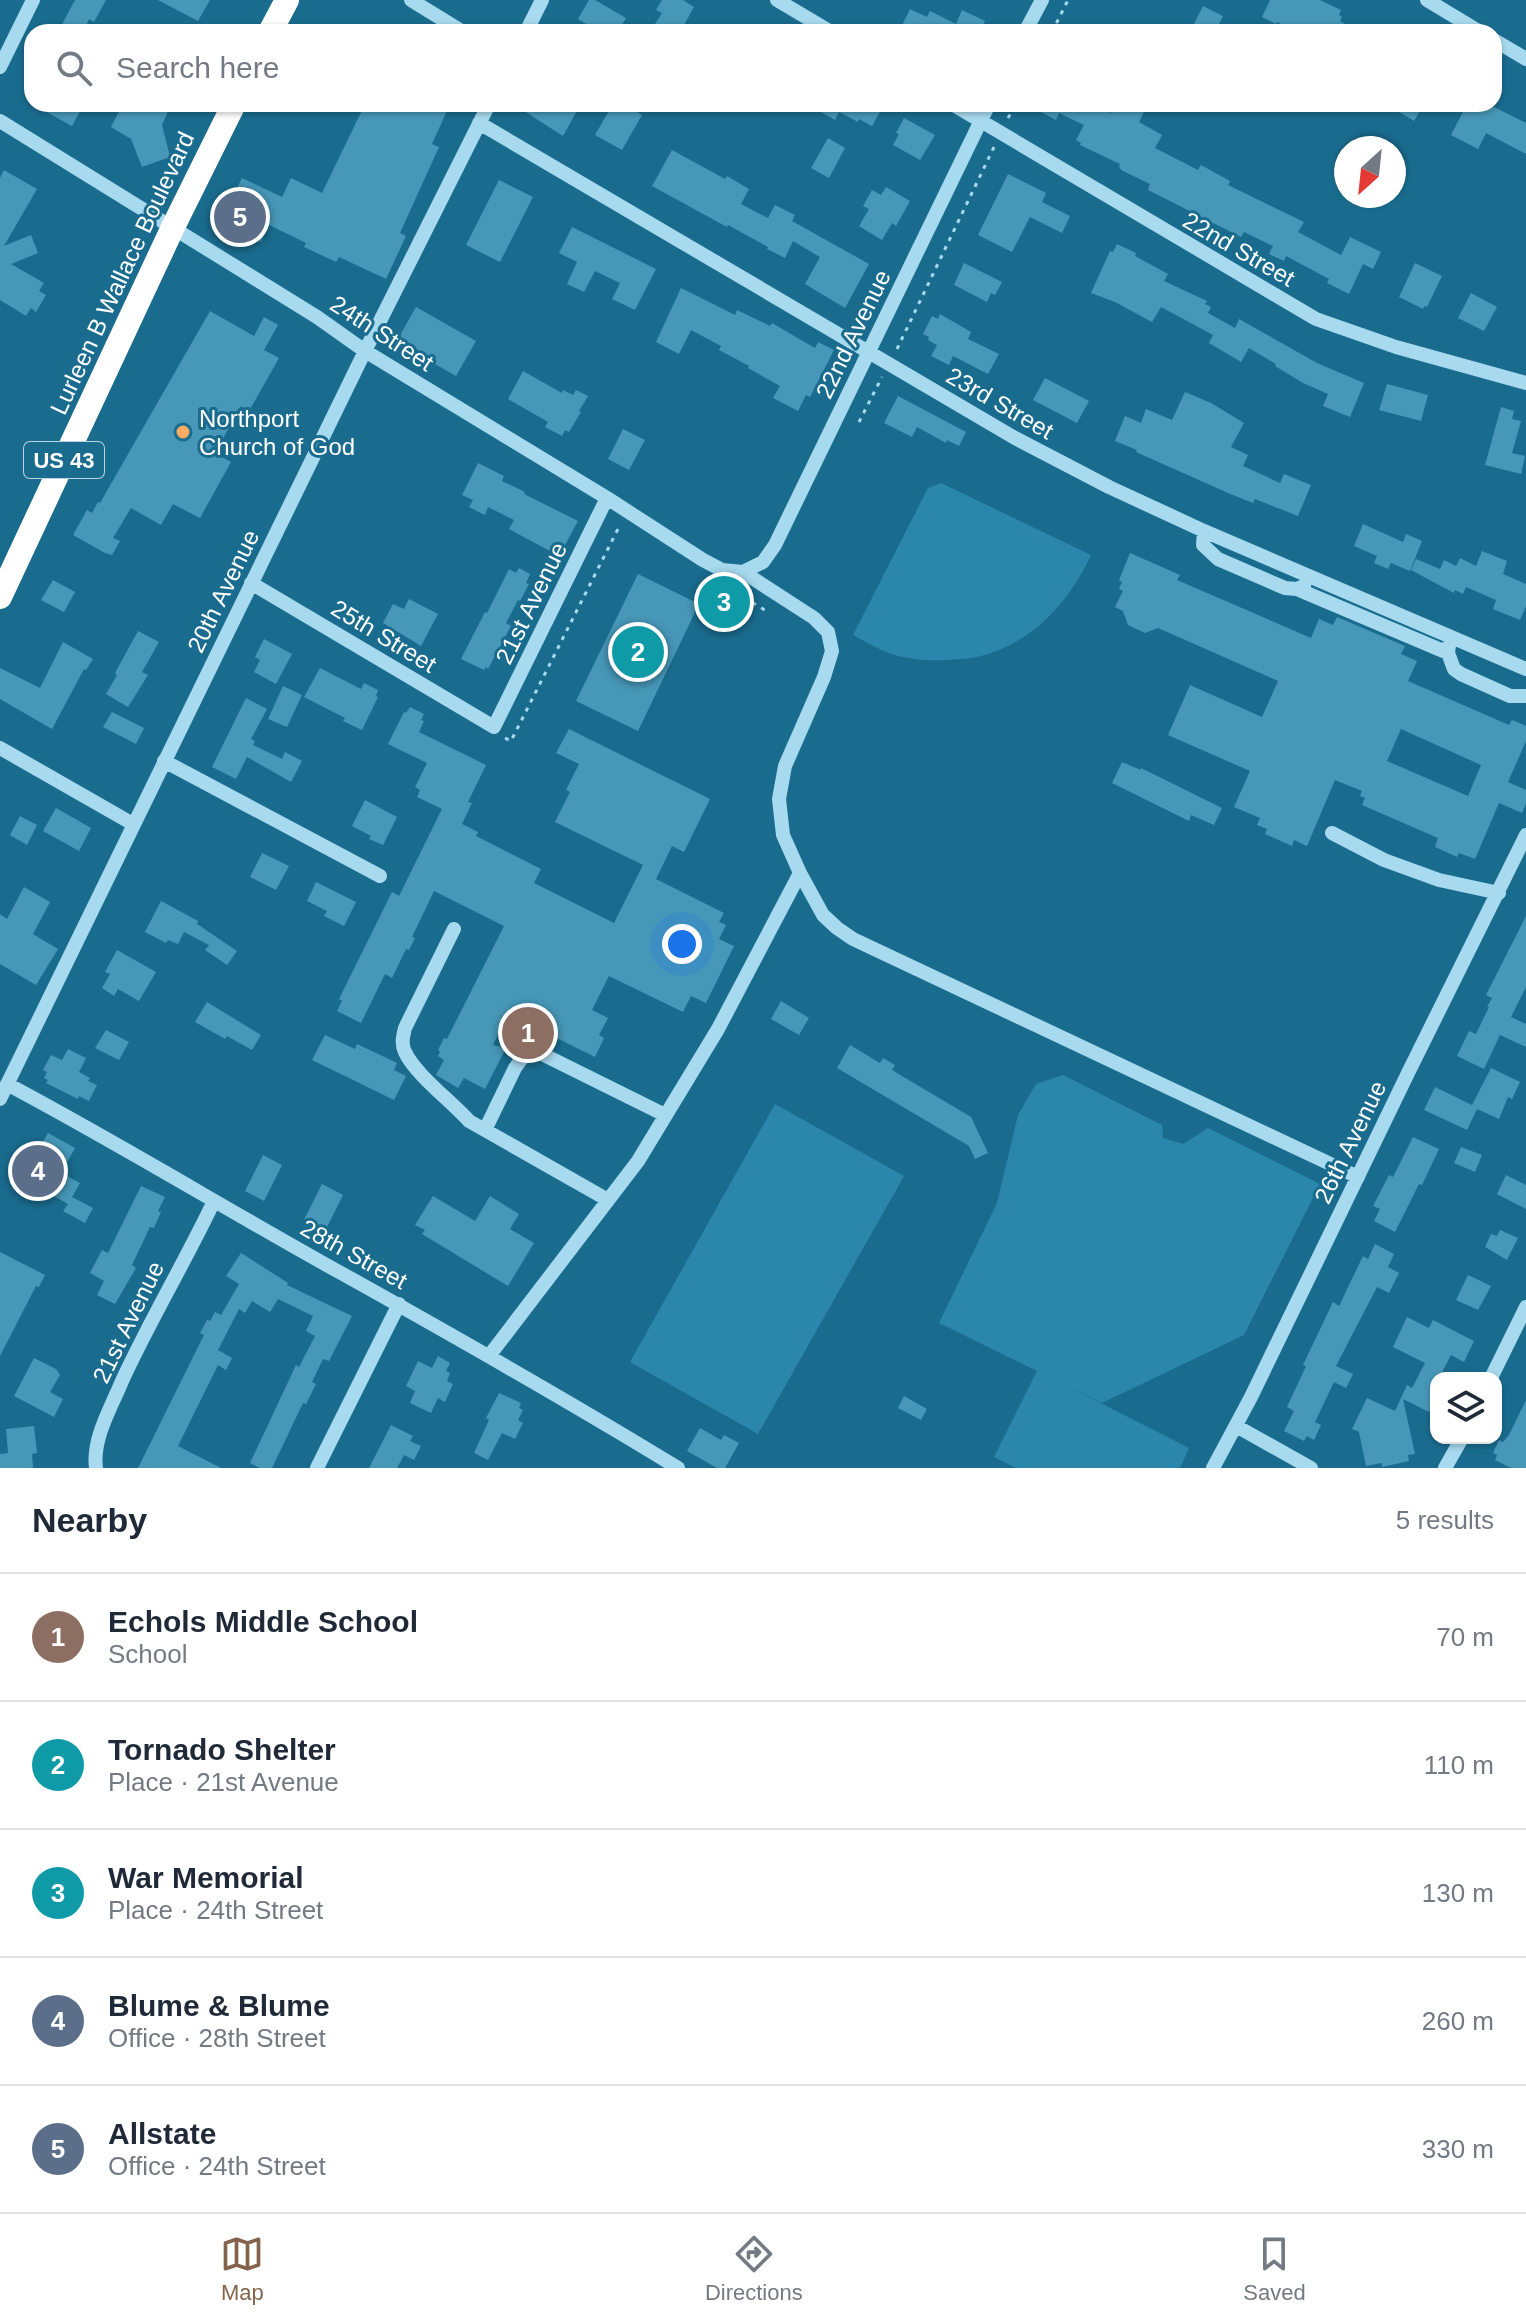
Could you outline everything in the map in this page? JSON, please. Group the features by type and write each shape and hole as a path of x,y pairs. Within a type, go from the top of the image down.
{"highway":[{"path":"274,24 287,0"},
{"name":"Lurleen B Wallace Boulevard","path":"0,597 230,112"}],"street":[{"path":"0,67 33,0"},
{"path":"411,0 450,24"},
{"path":"530,24 542,0"},
{"path":"777,0 818,24"},
{"path":"1029,24 1042,0"},
{"path":"1427,0 1467,24"},
{"path":"1502,45 1526,59"},
{"name":"20th Avenue","path":"0,1099 485,112"},
{"name":"22nd Street","path":"966,112 1316,319 1396,347 1526,383"},
{"name":"22nd Avenue","path":"743,572 763,562 775,545 985,112"},
{"name":"24th Street","path":"0,121 703,560 722,570 743,572 814,618 828,632 832,651 824,677 785,766 779,799 783,835 800,873 823,915 837,928 853,939 1358,1177"},
{"name":"23rd Street","path":"479,123 1015,438 1109,487 1204,531 1526,669"},
{"name":"21st Avenue","path":"495,730 607,498"},
{"path":"1204,531 1203,545 1218,559 1448,653"},
{"path":"1297,589 1305,585 1310,577"},
{"name":"25th Street","path":"251,583 495,730"},
{"path":"1450,637 1448,653 1454,669 1510,696 1526,696"},
{"path":"0,748 133,824"},
{"path":"164,761 380,876"},
{"path":"1332,833 1384,860 1439,880 1499,893"},
{"name":"26th Avenue","path":"1213,1468 1526,835"},
{"path":"489,1356 638,1161 718,1029 800,873"},
{"path":"454,929 402,1039 404,1051 420,1074 469,1121 608,1200"},
{"path":"485,1130 515,1068 523,1057 538,1052 665,1115"},
{"name":"28th Street","path":"7,1084 489,1356 654,1462 678,1468"},
{"name":"21st Avenue","path":"96,1468 99,1437 121,1384 214,1201"},
{"path":"317,1468 399,1304"},
{"path":"1494,1372 1526,1307"},
{"path":"1236,1426 1311,1468"},
{"path":"1445,1468 1459,1444"}],"path":[{"path":"1056,24 1068,0"},
{"path":"894,355 1001,133"},
{"path":"859,422 882,377"},
{"path":"495,730 511,741 622,522"},
{"path":"716,580 768,612"}],"shaded area":[{"path":"941,483 1091,555 1071,590 1046,620 1015,642 977,657 915,659 882,650 853,635 928,488"},
{"path":"1063,1075 1162,1125 1163,1138 1183,1144 1208,1128 1320,1184 1244,1335 1102,1403 1063,1384 1189,1448 1180,1468 1016,1468 994,1457 1037,1371 939,1323 997,1203 1018,1115 1036,1084"},
{"path":"775,1104 904,1176 758,1434 630,1362"}],"building":[{"path":"75,0 106,0 94,22 89,19 87,24 62,24"},
{"path":"158,0 210,0 198,21"},
{"path":"589,0 595,0 626,18 623,24 586,24 578,19"},
{"path":"662,0 683,0 694,7 684,24 655,24 662,13 656,10"},
{"path":"1270,0 1320,0 1341,10 1340,21 1345,24 1276,24 1262,17"},
{"path":"1203,6 1223,16 1219,24 1194,24"},
{"path":"910,9 927,17 930,11 956,24 903,24"},
{"path":"962,10 985,21 984,24 956,24"},
{"path":"1502,111 1526,123 1526,154 1486,133 1478,149 1451,135 1463,112"},
{"path":"47,112 80,112 72,126"},
{"path":"119,112 168,112 162,125 170,157 142,167 131,139 111,127"},
{"path":"361,112 446,112 432,144 439,147 400,233 406,236 386,279 339,257 336,262 269,225 261,242 220,223 242,178 282,197 291,178 322,193"},
{"path":"526,112 576,112 563,136"},
{"path":"608,112 637,112 642,115 622,150 595,135"},
{"path":"821,112 839,112 835,120"},
{"path":"839,112 880,112 872,126 859,119 858,122"},
{"path":"1041,112 1144,112 1139,122 1162,135 1155,148 1198,170 1201,165 1230,181 1228,185 1304,222 1298,232 1341,255 1350,237 1381,252 1373,269 1363,264 1349,294 1327,283 1329,279 1286,256 1284,261 1269,254 1273,246 1244,232 1241,237 1148,190 1150,184 1121,170 1120,164 1080,145 1076,140 1084,125 1059,113 1056,120"},
{"path":"1399,112 1419,112 1414,121"},
{"path":"904,118 935,135 920,160 893,145"},
{"path":"828,138 845,148 829,178 811,168"},
{"path":"672,150 749,189 741,204 768,218 775,205 795,215 792,221 869,264 845,308 805,284 820,257 793,241 785,258 652,186"},
{"path":"4,170 37,189 4,246 31,235 38,253 11,264 44,283 39,291 46,295 36,312 31,308 26,316 0,300 0,178"},
{"path":"1008,174 1046,193 1042,202 1070,216 1062,233 1030,217 1012,252 978,235"},
{"path":"499,180 533,197 500,262 466,245"},
{"path":"886,187 910,201 896,226 892,223 882,240 859,226 869,209 863,206 872,190 881,195"},
{"path":"572,227 656,269 635,310 612,299 620,283 595,271 584,292 567,284 577,262 559,253"},
{"path":"1117,244 1168,274 1164,281 1207,301 1205,304 1211,307 1208,313 1235,328 1239,319 1317,363 1364,383 1350,417 1323,406 1328,394 1303,383 1249,348 1241,362 1209,343 1213,335 1161,307 1152,322 1091,293 1110,251 1113,252"},
{"path":"964,263 1002,282 987,302 954,285"},
{"path":"1415,263 1442,276 1427,307 1423,309 1399,297"},
{"path":"681,288 735,315 737,310 770,326 772,323 815,348 818,342 834,350 810,397 806,395 798,411 773,398 780,386 719,350 721,346 691,330 679,354 656,342"},
{"path":"1471,293 1497,307 1484,331 1458,318"},
{"path":"416,307 476,341 456,376 409,349 406,341 399,337"},
{"name":"Northport Church of God","path":"210,311 254,336 264,317 278,325 264,350 279,358 249,411 241,406 215,453 231,462 200,518 173,504 161,525 131,508 113,538 120,541 112,555 105,553 73,535 87,510 92,513 100,503"},
{"path":"940,314 971,332 968,339 999,354 988,374 953,356 949,365 931,356 937,345 923,334 932,316 938,319"},
{"path":"523,371 562,393 563,390 573,395 576,390 588,396 569,432 565,430 562,436 545,427 548,422 508,399"},
{"path":"1045,378 1089,401 1077,423 1033,400"},
{"path":"1387,384 1428,395 1421,421 1379,410"},
{"path":"1185,392 1244,423 1231,447 1248,455 1243,466 1280,483 1284,474 1311,485 1298,516 1255,499 1253,503 1228,493 1115,441 1125,416 1141,423 1146,409 1172,420"},
{"path":"898,396 966,432 959,446 947,440 946,443 917,427 912,437 884,423"},
{"path":"1501,407 1514,411 1512,419 1521,421 1512,453 1525,456 1521,474 1485,465"},
{"path":"623,429 645,440 629,470 608,459"},
{"path":"478,463 504,476 502,481 524,494 578,521 559,556 509,529 514,520 488,507 485,515 469,507 473,500 462,495"},
{"path":"1363,524 1403,542 1406,534 1422,541 1410,571 1391,563 1388,569 1374,563 1377,556 1354,546"},
{"path":"1482,551 1507,561 1503,574 1526,584 1526,606 1520,620 1493,609 1496,600 1466,587 1463,594 1455,590 1454,593 1411,570 1416,559 1440,569 1444,560 1456,566 1460,558 1476,566"},
{"path":"1130,553 1180,575 1177,580 1311,638 1319,619 1333,625 1337,617 1405,646 1401,654 1417,661 1408,681 1509,725 1512,720 1526,726 1526,741 1508,782 1526,790 1522,813 1499,803 1475,859 1459,853 1457,857 1435,847 1438,838 1362,805 1365,798 1360,796 1362,791 1335,780 1307,846 1294,840 1292,846 1265,834 1267,829 1257,825 1260,818 1234,807 1250,771 1168,735 1190,685 1262,717 1278,681 1158,628 1145,633 1128,625 1123,611 1115,607 1123,591 1119,589 1122,582 1119,580","holes":["1401,729 1481,765 1468,796 1387,761"]},
{"path":"519,568 530,574 526,583 529,584 506,623 511,626 488,669 461,659 509,569 516,573"},
{"path":"638,574 699,604 638,731 576,701"},
{"path":"53,580 75,592 64,612 41,600"},
{"path":"409,599 438,614 421,646 383,623 393,604 404,609"},
{"path":"138,631 159,642 142,672 148,675 128,707 106,694"},
{"path":"264,639 292,654 276,684 254,672 260,660 255,657"},
{"path":"63,642 93,659 84,669 52,729 0,699 0,668 40,688"},
{"path":"320,668 361,689 364,683 378,690 378,697 362,730 304,697"},
{"path":"283,686 302,695 287,727 268,719"},
{"path":"246,698 267,709 251,739 255,741 253,745 282,759 285,752 302,761 291,782 247,757 236,779 212,767"},
{"path":"410,707 424,714 419,732 486,765 468,802 472,803 462,824 478,832 476,836 541,869 534,883 614,923 643,865 555,822 579,764 556,753 569,729 710,799 684,852 672,846 656,879 724,913 719,922 726,925 719,939 734,946 706,1003 691,996 683,1012 609,976 592,1010 608,1018 599,1035 604,1038 595,1057 508,1014 493,1045 506,1048 485,1089 464,1078 458,1088 436,1075 444,1060 438,1056 438,1050 444,1038 447,1039 504,926 434,891 409,950 406,949 392,978 385,974 361,1023 337,1011 342,1001 339,999 392,892 399,896 442,809 417,797 420,790 415,787 427,763 388,744 404,712"},
{"path":"112,712 144,728 136,744 103,727"},
{"path":"1122,762 1141,768 1222,808 1214,825 1191,815 1189,821 1112,783"},
{"path":"365,800 397,817 383,845 352,826"},
{"path":"56,808 91,828 79,851 43,831"},
{"path":"20,816 37,825 27,845 10,835"},
{"path":"262,853 289,866 276,890 250,877"},
{"path":"316,882 356,902 344,926 324,916 327,911 307,901"},
{"path":"24,887 50,902 33,934 58,949 36,985 0,964 0,914 7,919"},
{"path":"161,901 198,921 197,924 237,951 227,965 205,950 209,945 184,932 178,944 168,940 166,943 145,932"},
{"path":"1526,916 1526,987 1511,1017 1526,1024 1526,1047 1500,1035 1484,1069 1457,1056 1469,1031 1476,1034 1492,998 1486,995"},
{"path":"117,950 156,972 139,1001 118,989 114,996 102,988 110,974 105,972"},
{"path":"781,1001 809,1018 799,1035 771,1019"},
{"path":"207,1002 261,1035 252,1050 195,1022"},
{"path":"106,1030 129,1042 119,1060 95,1048"},
{"path":"325,1035 355,1049 357,1044 397,1063 394,1070 406,1076 394,1100 312,1060"},
{"path":"850,1045 880,1063 883,1058 895,1065 892,1070 971,1117 988,1153 975,1159 969,1146 837,1068"},
{"path":"68,1049 86,1058 79,1072 97,1085 89,1101 79,1096 78,1099 46,1083 48,1080 44,1078 47,1072 43,1070 51,1055 62,1060"},
{"path":"1491,1068 1520,1082 1512,1099 1508,1097 1499,1119 1477,1109 1467,1130 1424,1110 1435,1087 1472,1105"},
{"path":"48,1133 75,1148 61,1173 80,1183 72,1197 93,1208 85,1223 63,1211 68,1204 40,1188 38,1191 19,1181"},
{"path":"1413,1137 1439,1149 1395,1232 1374,1221 1380,1209 1373,1206 1389,1175 1393,1177"},
{"path":"1461,1147 1482,1155 1475,1172 1454,1163"},
{"path":"263,1155 282,1165 264,1201 245,1191"},
{"path":"1506,1175 1526,1185 1526,1209 1497,1194"},
{"path":"322,1184 343,1195 324,1233 303,1222"},
{"path":"141,1186 165,1197 154,1228 150,1227 132,1265 136,1268 115,1304 97,1295 104,1281 90,1273 102,1250 108,1253"},
{"path":"433,1196 475,1221 490,1196 519,1214 510,1229 534,1243 508,1286 422,1234 425,1230 415,1225"},
{"path":"1500,1230 1518,1238 1507,1260 1485,1247 1491,1234 1497,1236"},
{"path":"1375,1244 1394,1254 1388,1267 1399,1273 1389,1293 1377,1287 1336,1366 1353,1374 1346,1388 1334,1382 1315,1422 1321,1425 1314,1440 1307,1436 1304,1441 1284,1431 1294,1411 1287,1407 1333,1302 1339,1306 1363,1256 1368,1259"},
{"path":"0,1252 45,1275 39,1287 36,1286 0,1356"},
{"path":"241,1253 287,1285 352,1316 329,1361 323,1359 312,1382 316,1384 306,1404 303,1403 272,1468 260,1468 250,1463 296,1365 299,1367 315,1336 306,1331 313,1316 278,1299 270,1312 252,1301 245,1313 239,1309 218,1350 232,1358 226,1370 218,1365 178,1446 221,1468 138,1468 204,1335 200,1333 207,1320 210,1321 215,1312 221,1315 239,1284 226,1276"},
{"path":"1468,1275 1491,1286 1478,1310 1456,1300"},
{"path":"1407,1317 1429,1328 1433,1320 1474,1341 1464,1362 1451,1355 1442,1372 1430,1372 1429,1412 1403,1399 1415,1454 1408,1455 1409,1461 1382,1467 1382,1463 1366,1466 1359,1432 1352,1429 1367,1398 1395,1411 1407,1385 1412,1388 1425,1363 1393,1347"},
{"path":"438,1356 450,1363 446,1371 450,1373 447,1381 453,1384 445,1402 438,1398 431,1413 410,1403 415,1391 406,1386 418,1361 432,1368"},
{"path":"34,1358 56,1369 60,1375 50,1392 63,1399 54,1417 14,1396"},
{"path":"499,1393 521,1403 519,1408 523,1410 518,1420 523,1423 515,1439 502,1433 488,1460 474,1453"},
{"path":"904,1396 927,1409 921,1420 898,1408"},
{"path":"1526,1400 1526,1468 1511,1468 1495,1460 1497,1455 1493,1453 1497,1444 1502,1444"},
{"path":"391,1425 413,1436 410,1441 421,1446 414,1460 404,1455 397,1468 369,1468"},
{"path":"34,1426 37,1453 32,1454 33,1468 0,1468 0,1454 8,1453 6,1429"},
{"path":"700,1428 721,1440 724,1435 739,1443 725,1468 717,1468 687,1451"}],"place":[{"name":"Allstate","path":"240,217"},
{"name":"Northport Church of God","path":"183,432"},
{"name":"War Memorial","path":"724,602"},
{"name":"Tornado Shelter","path":"638,652"},
{"name":"Echols Middle School","path":"528,1033"},
{"name":"Blume & Blume","path":"38,1171"}]}
